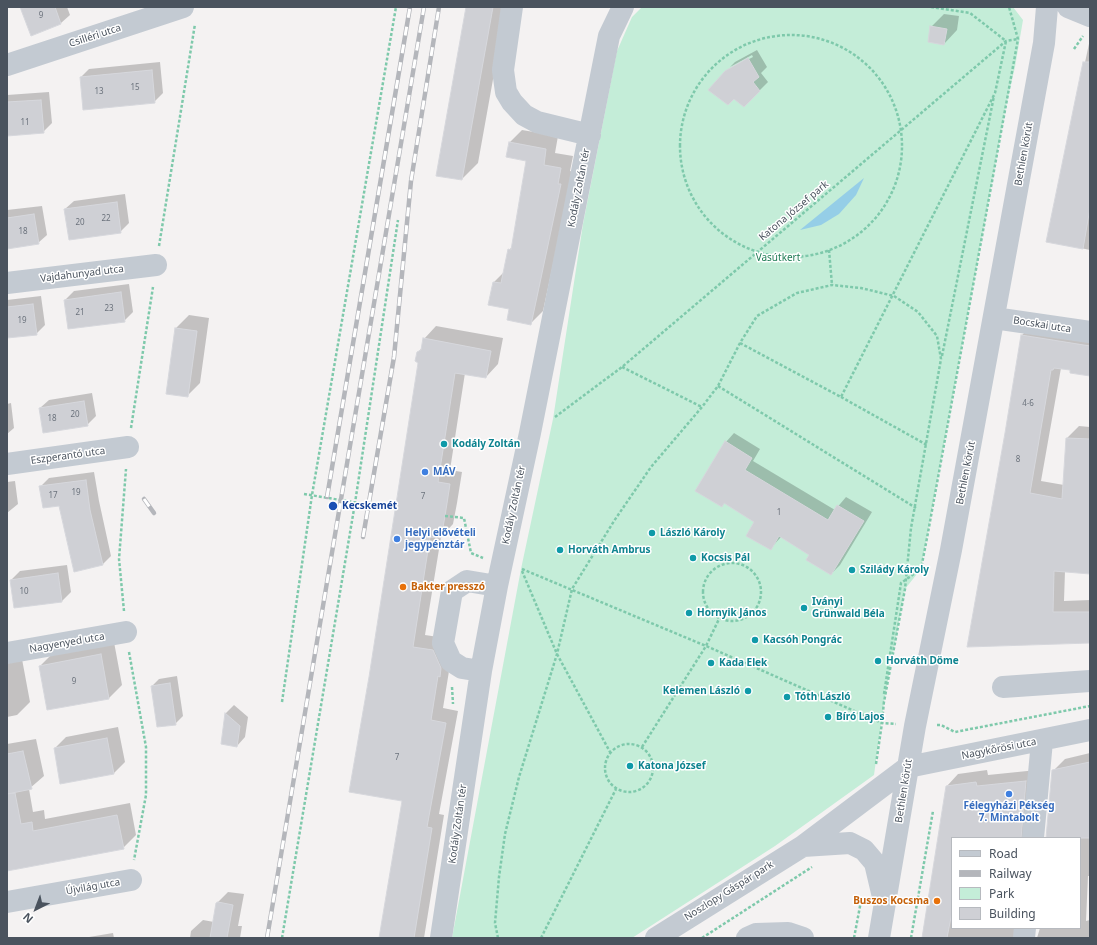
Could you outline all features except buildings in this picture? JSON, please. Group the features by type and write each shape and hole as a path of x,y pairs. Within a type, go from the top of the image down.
{"street":[{"name":"Csilléri utca","path":"7,65 183,7"},
{"path":"512,7 503,58 503,70 506,92 512,102 524,115 537,122 590,135"},
{"name":"Kodály Zoltán tér","path":"441,938 480,671 497,586 511,567 528,440 609,36 624,7"},
{"name":"Bethlen körút","path":"879,938 915,726 951,550 1044,43 1047,7"},
{"path":"1068,7 1087,24"},
{"name":"Vajdahunyad utca","path":"7,283 156,265"},
{"name":"Bocskai utca","path":"994,318 1090,332"},
{"name":"Eszperantó utca","path":"7,464 128,447"},
{"path":"480,671 462,668 450,661 443,643 452,591 467,581 497,586"},
{"name":"Nagyenyed utca","path":"7,653 126,632"},
{"path":"1003,687 1090,682"},
{"name":"Nagykőrösi utca","path":"908,767 1042,741 1090,730"},
{"path":"1033,837 1042,741"},
{"name":"Noszlopy Gáspár park","path":"656,938 803,846 908,767"},
{"name":"Noszlopy Gáspár park","path":"803,846 850,843 864,850 875,863 885,906"},
{"name":"Újvilág utca","path":"7,902 131,880"},
{"path":"747,938 756,934 788,933 803,938"}],"path":[{"path":"282,702 312,495 396,7"},
{"path":"931,7 970,13 1006,41 1018,39"},
{"path":"882,723 885,685 901,583 921,570 1018,39 1010,7"},
{"path":"1074,48 1087,24"},
{"path":"790,35 816,38 840,47 862,61 880,79 893,102 901,131 901,158 894,188 879,214 856,236 829,250 804,256 756,254 731,239 711,222 695,202 685,178 680,153 682,127 689,102 702,80 719,61 741,47 765,38 790,35"},
{"path":"884,702 906,579 911,528 916,508 941,358 1006,41"},
{"name":"Katona József park","path":"552,419 622,367 1006,41"},
{"path":"841,397 894,296 995,93"},
{"path":"282,938 355,503 398,220"},
{"path":"829,250 832,285"},
{"path":"498,938 496,915 505,834 519,777 557,654 572,589 614,521 651,467 718,386 740,343 757,316 797,293 832,285 861,288 894,296 918,312 937,336 941,358"},
{"path":"740,343 927,445"},
{"path":"622,367 702,407"},
{"path":"718,386 916,508"},
{"path":"304,494 395,509"},
{"path":"445,516 464,518 471,553 572,589 882,723 915,726 940,725 954,732 1090,706"},
{"path":"730,562 749,568 756,575 760,584 761,593 759,603 754,611 747,617 738,621 719,619 711,613 704,600 702,586 706,577 712,570 720,565 730,562"},
{"path":"511,567 610,752"},
{"path":"642,747 706,646 719,619"},
{"path":"631,743 642,747 652,759 653,774 645,787 631,792 616,789 606,778 604,765 610,752 619,745 631,743"},
{"path":"540,938 616,789"},
{"path":"911,938 933,811"},
{"path":"702,938 815,866"}],"green space":[{"name":"Vasútkert","path":"642,7 1013,7 1023,20 921,569 905,589 884,702 874,775 775,846 632,938 452,938 521,569 553,419 583,224 617,51 632,17"}],"water":[{"path":"864,178 856,195 839,214 821,225 800,230"}],"railway":[{"path":"327,497 410,7"},
{"path":"267,938 424,7"},
{"path":"363,537 394,357 411,181 439,7"},
{"path":"144,499 154,513"}],"place":[{"name":"Kodály Zoltán","path":"444,444"},
{"name":"MÁV","path":"425,472"},
{"name":"Kecskemét","path":"333,506"},
{"name":"László Károly","path":"652,533"},
{"name":"Helyi elővételi jegypénztár","path":"397,539"},
{"name":"Horváth Ambrus","path":"560,550"},
{"name":"Kocsis Pál","path":"693,558"},
{"name":"Szilády Károly","path":"852,570"},
{"name":"Bakter presszó","path":"403,587"},
{"name":"Iványi Grünwald Béla","path":"804,608"},
{"name":"Hornyik János","path":"689,613"},
{"name":"Kacsóh Pongrác","path":"755,640"},
{"name":"Horváth Döme","path":"878,661"},
{"name":"Kada Elek","path":"711,663"},
{"name":"Kelemen László","path":"748,691"},
{"name":"Tóth László","path":"787,697"},
{"name":"Bíró Lajos","path":"828,717"},
{"name":"Katona József","path":"630,766"},
{"name":"Félegyházi Pékség 7. Mintabolt","path":"1009,794"},
{"name":"Buszos Kocsma","path":"937,901"}]}
